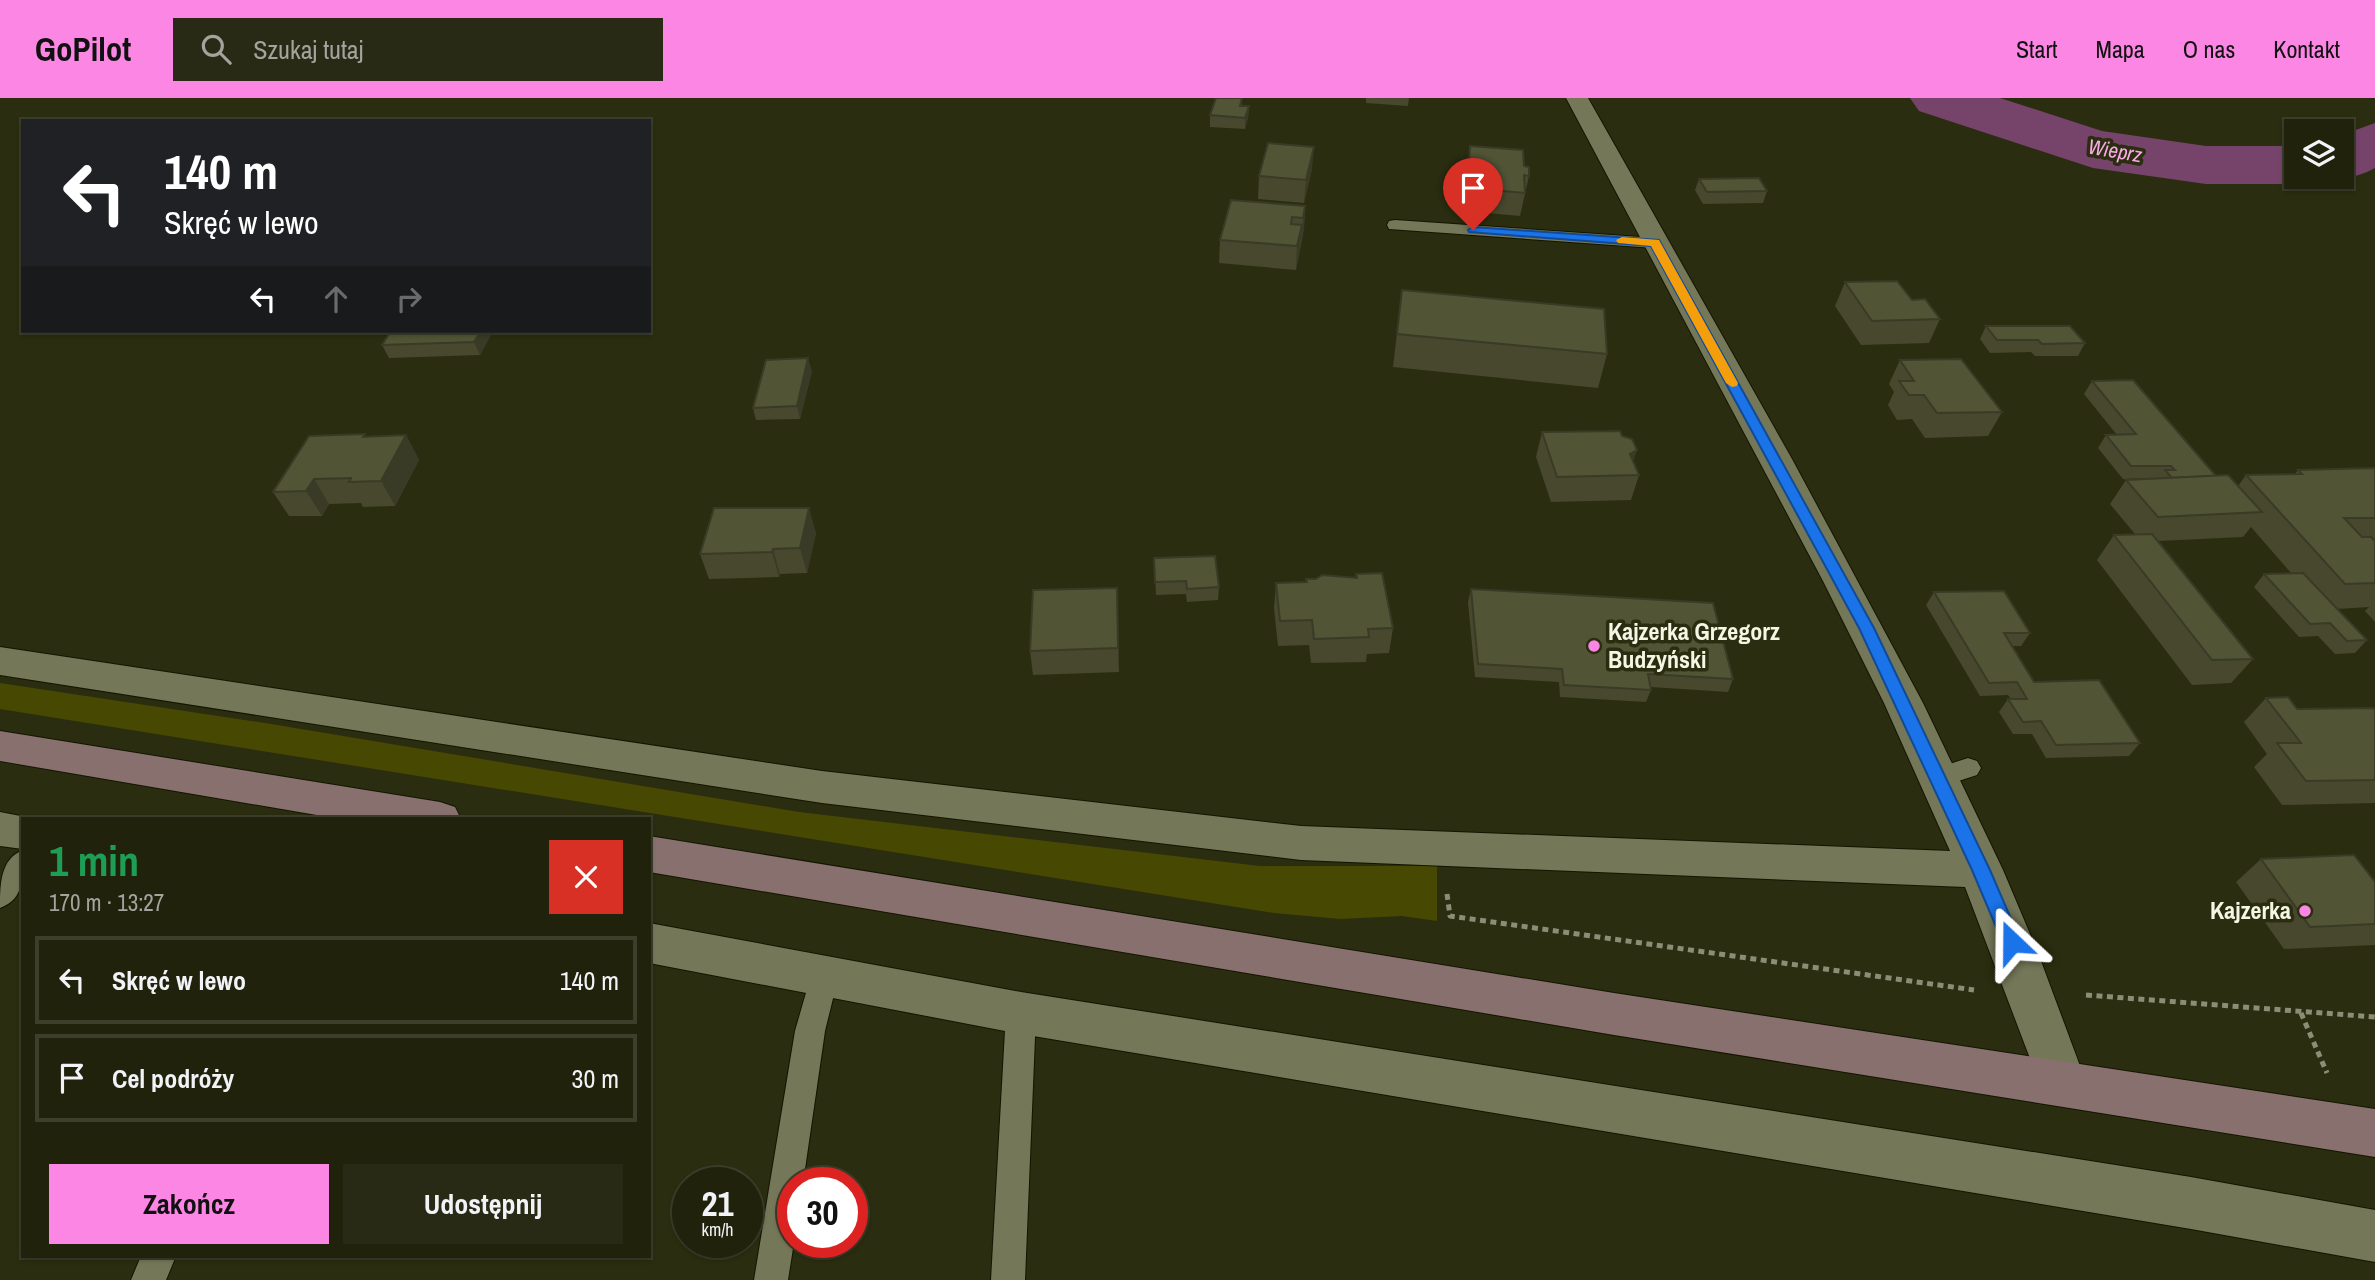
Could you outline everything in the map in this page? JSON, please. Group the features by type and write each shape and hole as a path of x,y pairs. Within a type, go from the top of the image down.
{"main road":[{"path":"0,746 428,817"},
{"path":"651,854 1614,1014 2063,1082 2375,1133"}],"street":[{"path":"1577,98 1866,628 1953,773 1981,870 2032,990 2063,1082"},
{"path":"0,662 822,787 1301,843 1981,870"},
{"path":"0,828 21,832"},
{"path":"651,943 1021,1013 2192,1203 2375,1237"}],"lane":[{"path":"1395,225 1655,243"},
{"path":"0,896 21,865"},
{"path":"771,1280 810,1031 824,974"},
{"path":"1008,1280 1021,1013"},
{"path":"148,1280 158,1258"}],"path":[{"path":"1442,848 1450,916 1980,991 1979,973 2032,990 2375,1017"}],"shaded area":[{"path":"0,683 265,723 799,812 1260,866 1437,866 1437,921 1402,916 1340,919 1274,913 0,709"}],"building":[{"path":"1216,98 1242,98 1240,106 1249,106 1245,118 1210,115"},
{"path":"1268,143 1314,147 1306,180 1259,176"},
{"path":"1470,146 1523,150 1524,166 1529,167 1529,176 1524,175 1525,193 1469,188 1469,177 1462,176 1463,162 1469,162"},
{"path":"1759,178 1767,191 1707,192 1699,179"},
{"path":"1231,200 1305,206 1303,218 1292,217 1291,224 1302,225 1297,246 1220,240"},
{"path":"1897,281 1912,300 1925,299 1940,319 1872,321 1845,282"},
{"path":"1402,290 1604,309 1607,354 1397,334"},
{"path":"1986,326 2070,326 2085,343 2042,344 2038,340 1997,340"},
{"path":"390,333 480,333 474,342 382,345"},
{"path":"808,358 797,406 753,408 766,360"},
{"path":"1961,359 2002,412 1937,413 1924,395 1909,395 1899,381 1914,381 1900,360"},
{"path":"2133,380 2216,476 2172,478 2165,470 2175,470 2171,466 2131,466 2106,435 2136,434 2092,381"},
{"path":"1620,431 1622,436 1632,439 1637,450 1630,454 1639,475 1557,477 1542,432"},
{"path":"365,434 363,437 406,435 381,481 349,482 351,478 314,479 306,491 273,492 309,436"},
{"path":"2375,468 2375,518 2344,518 2362,537 2371,537 2375,541 2375,583 2345,584 2246,475 2302,474 2298,470"},
{"path":"2228,475 2262,512 2158,517 2126,480"},
{"path":"714,508 809,508 800,548 773,549 772,552 700,554"},
{"path":"2152,534 2253,659 2212,660 2114,535"},
{"path":"1215,556 1219,587 1187,589 1186,581 1155,582 1154,558"},
{"path":"1382,573 1393,628 1368,629 1369,637 1314,639 1312,620 1280,621 1276,583 1307,582 1306,579 1316,579 1322,575 1357,578 1356,574"},
{"path":"2303,573 2367,640 2347,641 2330,623 2310,624 2264,574"},
{"path":"1117,588 1118,648 1030,651 1033,590"},
{"name":"Kajzerka Grzegorz Budzyński","path":"1471,589 1713,603 1733,679 1648,674 1651,690 1564,685 1562,669 1478,664"},
{"path":"2004,591 2030,633 2004,633 2034,682 2099,680 2140,743 2056,745 2041,721 2023,722 2008,699 2027,699 2017,682 1989,683 1934,592"},
{"path":"2288,697 2297,709 2373,708 2375,780 2306,781 2277,743 2301,743 2266,698"},
{"path":"2354,855 2375,882 2375,924 2310,927 2261,859"}],"waterway":[{"name":"Wieprz","path":"1940,98 2093,149 2206,165 2284,165"},
{"name":"Wieprz","path":"2354,153 2375,142"}],"slow traffic":[{"path":"1622,240 1655,243 1732,383"}],"place":[{"name":"Kajzerka Grzegorz Budzyński","path":"1594,646"},
{"name":"Kajzerka","path":"2305,911"}],"route":[{"path":"1473,230 1655,243 1866,628 1981,870 2012,942"}]}
